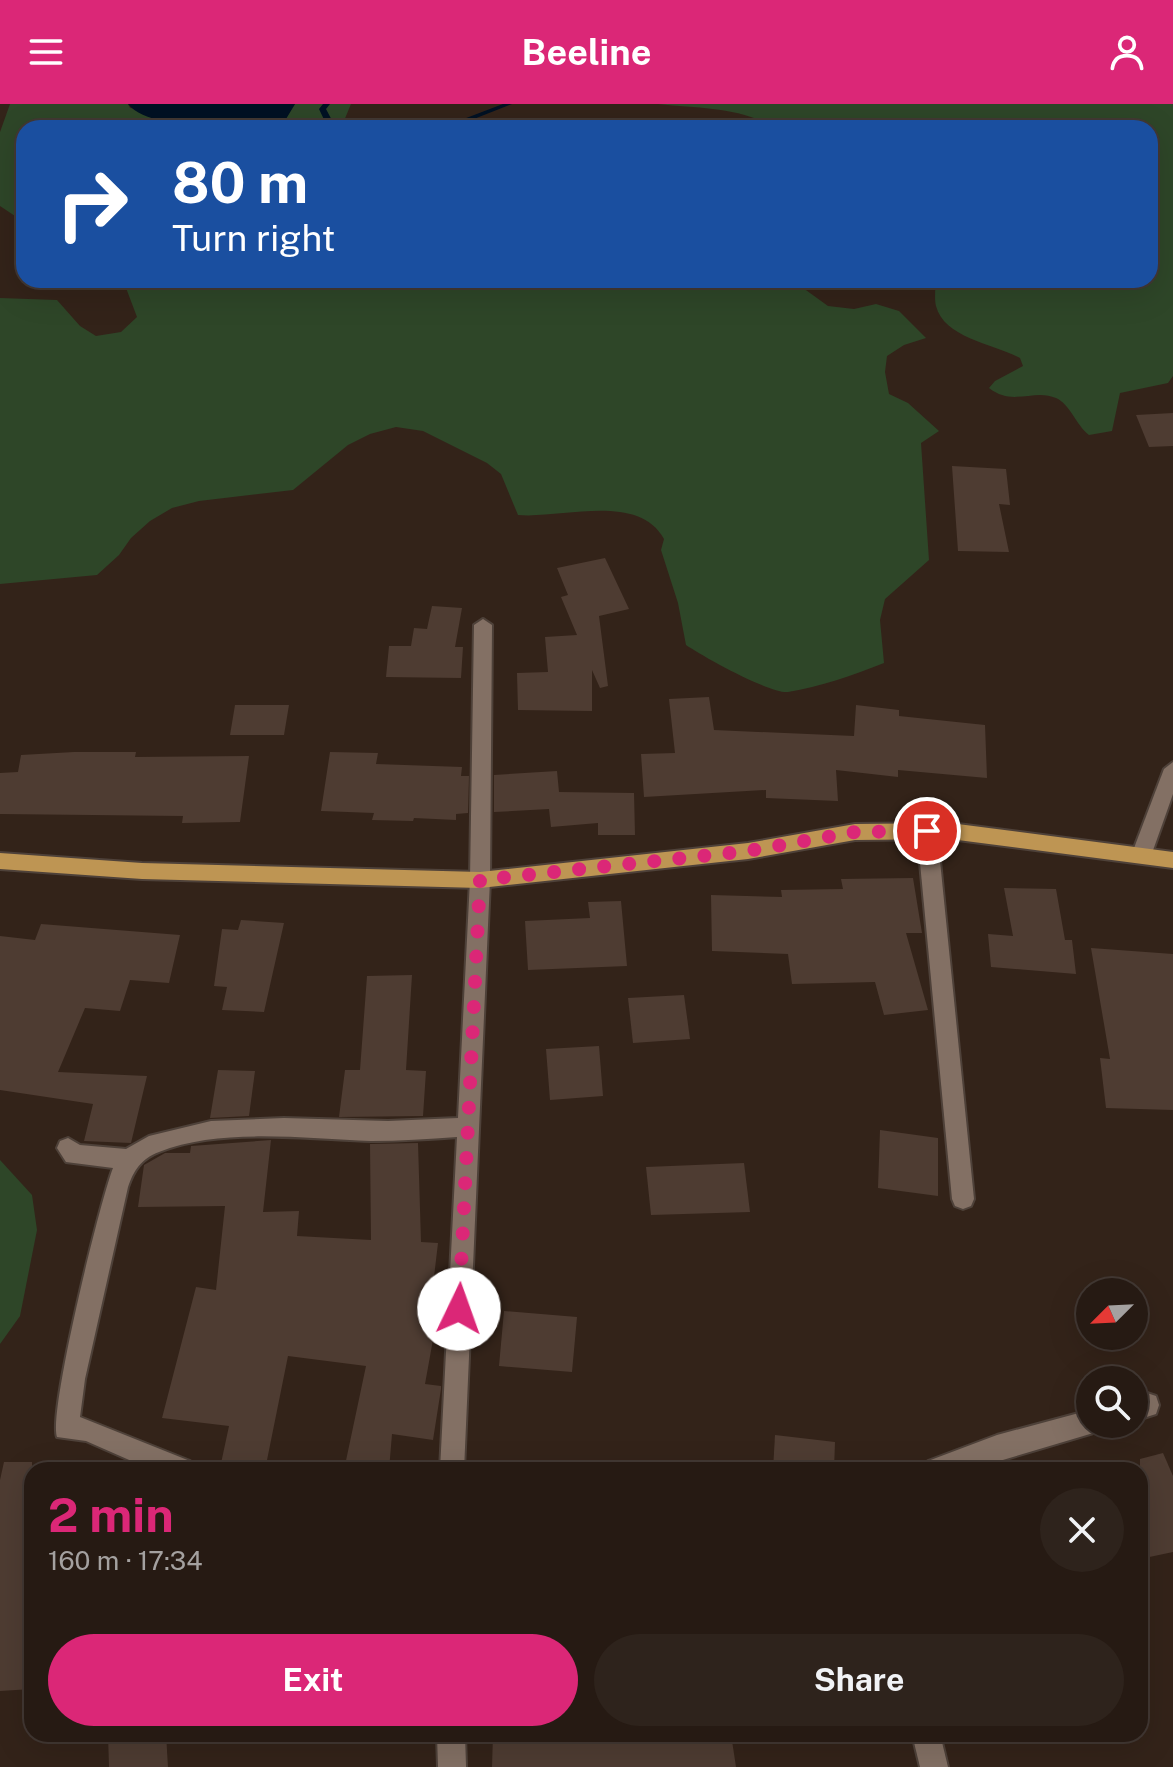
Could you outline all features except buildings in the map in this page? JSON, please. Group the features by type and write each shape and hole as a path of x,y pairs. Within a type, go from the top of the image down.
{"main road":[{"path":"0,861 142,871 480,880 748,851 855,832 927,831 950,831 1173,860"}],"street":[{"path":"452,1462 480,880 483,625"},
{"path":"1141,856 1173,769"},
{"path":"927,831 963,1199"},
{"path":"68,1148 74,1155 129,1159 154,1145 206,1130 380,1131 468,1127"},
{"path":"129,1159 117,1187 73,1379 66,1428 98,1433 163,1462"},
{"path":"958,1462 997,1447 1076,1426"},
{"path":"451,1742 452,1767"},
{"path":"928,1742 934,1767"}],"green space":[{"path":"10,104 128,104 130,108 223,120 16,120 15,216 0,206 0,132"},
{"path":"295,104 351,104 344,120 285,120"},
{"path":"658,104 1173,104 1173,376 1168,383 1120,393 1112,431 1089,435 1056,398 1048,395 1006,396 989,388 995,381 1023,366 1020,358 959,333 941,317 935,303 935,288 1158,288 1158,120 758,120 704,108"},
{"path":"126,288 803,288 828,306 854,309 876,304 899,311 926,338 904,345 887,356 885,372 889,394 908,403 939,431 921,443 929,560 885,599 880,620 884,663 812,687 779,691 736,673 686,645 678,603 661,550 664,539 652,525 636,516 618,512 518,515 501,474 487,463 423,431 396,427 370,434 348,445 293,490 199,501 172,508 150,521 97,575 0,584 0,298 57,300 80,326 96,336 121,332 137,317"},
{"path":"0,1160 32,1195 37,1230 20,1316 0,1344"}],"water":[{"path":"128,104 295,104 285,120 157,120"}],"waterway":[{"path":"327,104 322,109 328,120"},
{"path":"466,120 509,104"}],"route":[{"path":"459,1309 480,880 748,851 855,832 927,831"}]}
